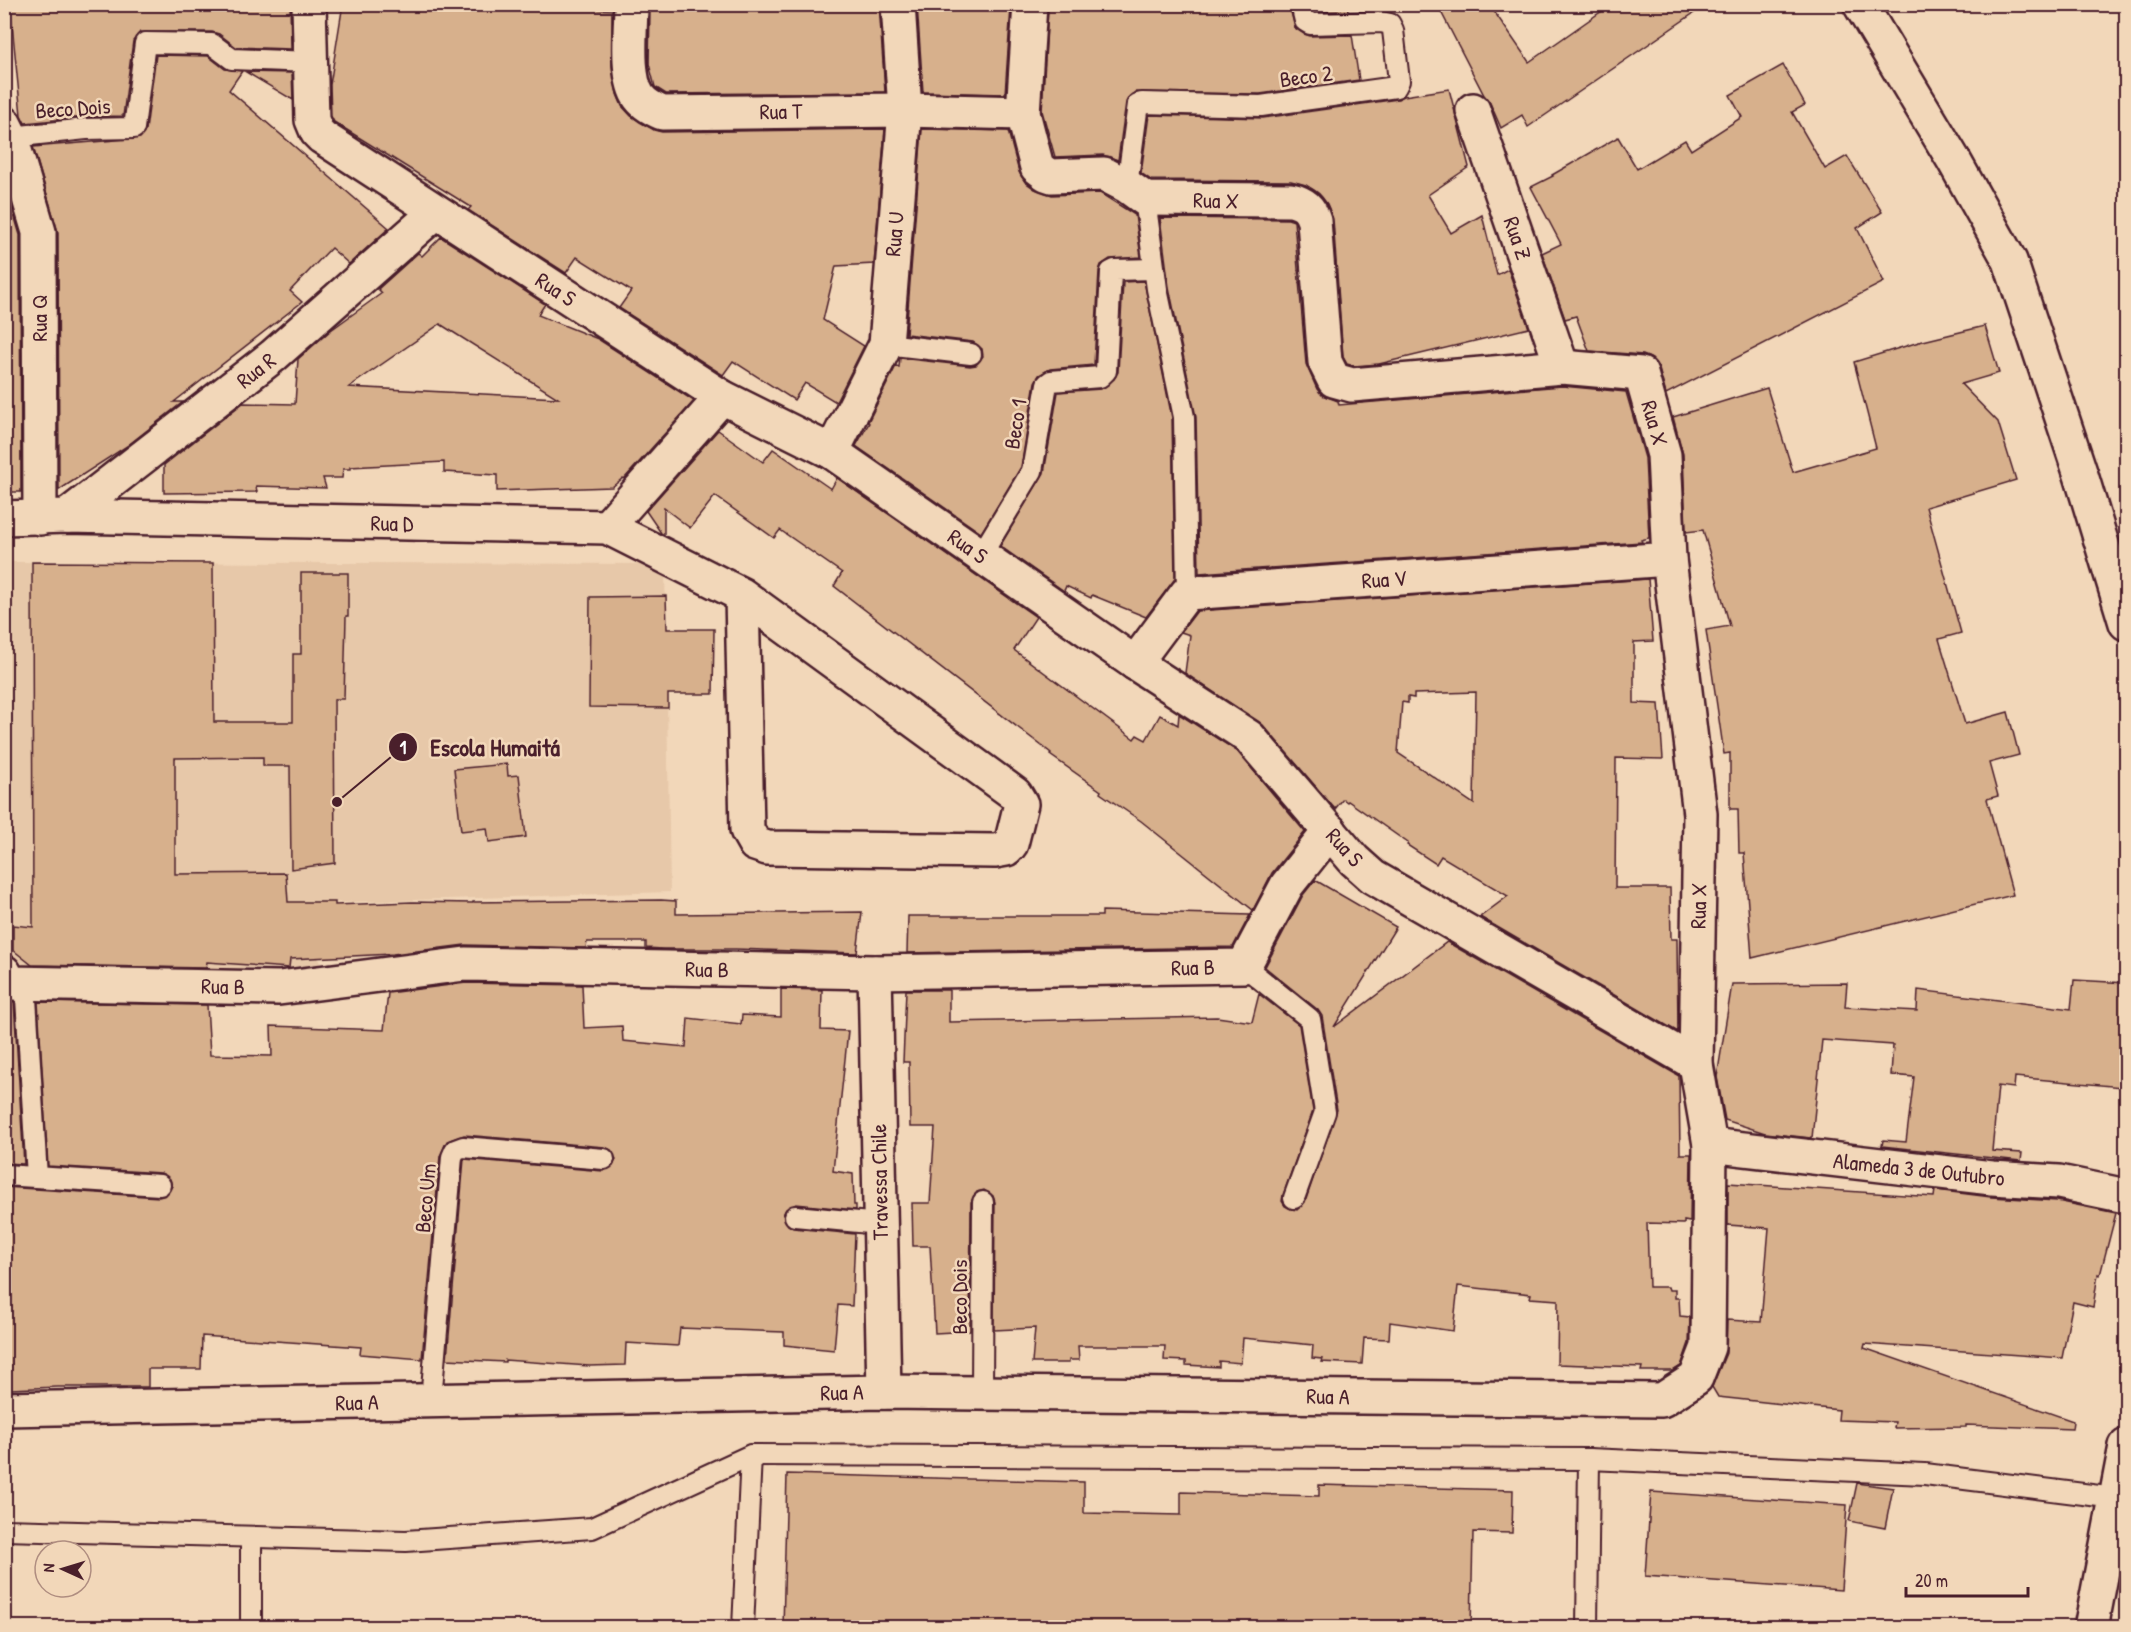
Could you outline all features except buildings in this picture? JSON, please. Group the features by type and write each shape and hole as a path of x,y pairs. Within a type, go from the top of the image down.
{"street":[{"name":"Rua S","path":"309,4 312,120 317,132 722,397 832,452 1135,663 1249,736 1354,860 1373,877 1696,1064"},
{"name":"Rua T","path":"631,4 631,75 634,88 639,98 649,107 662,112 905,110 1023,113"},
{"name":"Rua U","path":"832,452 886,344 905,110 898,4"},
{"name":"Rua X","path":"1030,4 1023,113 1034,160 1041,171 1052,176 1104,174 1136,193 1291,200 1305,206 1311,212 1314,221 1325,362 1334,380 1352,385 1562,367 1641,374 1664,455 1669,559 1700,814 1696,1064 1710,1145 1708,1347 1696,1378 1678,1391"},
{"path":"1860,4 1953,159 2010,261 2127,622"},
{"name":"Rua Z","path":"1473,110 1562,367"},
{"name":"Rua Q","path":"8,130 39,232 53,517"},
{"name":"Rua R","path":"53,517 273,356 436,212"},
{"path":"722,397 607,527 742,595 1015,795 1022,804 1011,844 1006,849 995,851 767,848 755,844 747,830 742,595"},
{"name":"Rua D","path":"4,519 53,517 607,527"},
{"name":"Rua V","path":"1187,593 1669,559"},
{"path":"1135,663 1187,593"},
{"name":"Rua B","path":"13,979 279,988 465,964 874,972 1244,966 1287,885 1330,831"},
{"name":"Travessa Chile","path":"874,972 884,1392"},
{"name":"Alameda 3 de Outubro","path":"1710,1145 1992,1178 2060,1182 2127,1196"},
{"name":"Rua A","path":"4,1409 884,1392 1662,1400 1678,1391"},
{"path":"2091,1628 2121,1503 2127,1446"}],"lane":[{"name":"Beco 2","path":"1136,193 1138,104 1261,106 1396,87 1399,81 1393,30 1390,24 1382,22 1310,24 1305,21 1301,4"},
{"name":"Beco Dois","path":"8,130 71,132 86,129 134,128 145,43 212,44 232,59 311,62"},
{"path":"1136,193 1184,417 1187,593"},
{"name":"Beco 1","path":"981,555 1032,471 1047,384 1051,381 1100,377 1106,371 1111,272 1154,269"},
{"path":"886,344 971,354"},
{"path":"1244,966 1310,1019 1325,1112 1294,1198"},
{"path":"13,979 37,1177"},
{"name":"Beco Um","path":"431,1400 452,1157 455,1150 463,1147 604,1159"},
{"path":"4,1175 160,1185"},
{"name":"Beco Dois","path":"982,1393 983,1202"},
{"path":"795,1216 880,1224"},
{"path":"4,1530 406,1541 592,1528 751,1455 1589,1459 1925,1474 2121,1503"},
{"path":"743,1628 751,1455"},
{"path":"1587,1628 1589,1459"},
{"path":"250,1628 251,1537"}],"shaded area":[{"path":"5,562 665,564 670,892 318,903 320,966 48,974 6,957"}],"place":[{"name":"Escola Humaitá","path":"337,802"}]}
